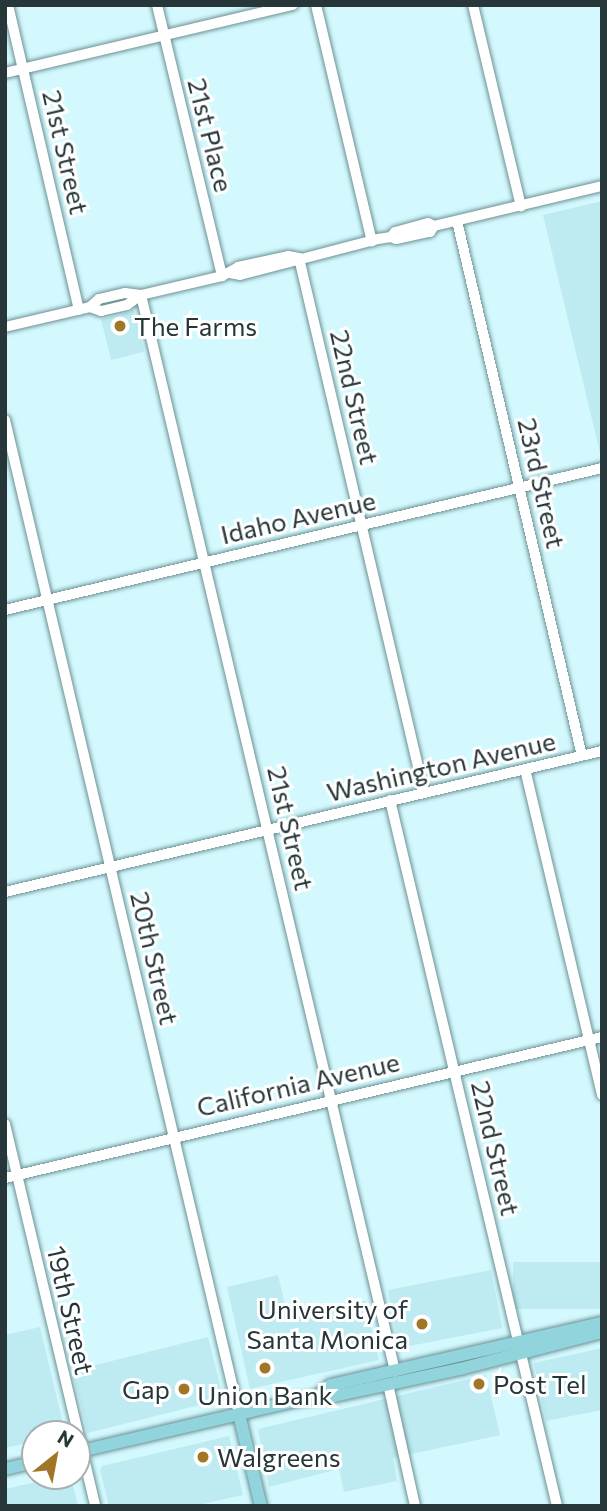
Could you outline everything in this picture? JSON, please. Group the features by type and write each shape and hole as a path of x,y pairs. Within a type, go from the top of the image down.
{"main road":[{"path":"91,1448 317,1396 334,1396 382,1386 602,1323"},
{"path":"317,1396 331,1385 602,1332"},
{"path":"382,1386 379,1381 393,1378 395,1371"},
{"name":"20th Street","path":"239,1414 261,1506"}],"street":[{"name":"21st Street","path":"8,5 85,308"},
{"name":"21st Place","path":"157,5 226,275"},
{"path":"5,73 293,5"},
{"path":"316,5 372,241"},
{"path":"473,5 521,206"},
{"path":"5,327 85,308 99,299 125,293 142,295 226,275 238,267 288,256 299,258 391,237 396,239 430,232 434,226 602,186"},
{"name":"23rd Street","path":"457,221 582,756"},
{"name":"22nd Street","path":"299,258 424,792"},
{"name":"21st Street","path":"142,295 395,1371"},
{"name":"20th Street","path":"5,420 239,1414"},
{"name":"Idaho Avenue","path":"5,610 602,468"},
{"name":"Washington Avenue","path":"5,892 602,751"},
{"path":"525,769 602,1095"},
{"name":"22nd Street","path":"390,800 557,1506"},
{"name":"California Avenue","path":"10,1177 602,1037"},
{"name":"19th Street","path":"5,1124 10,1177 71,1420"},
{"path":"382,1386 415,1506"}],"shaded area":[{"path":"602,201 602,452 600,453 543,215"},
{"path":"134,311 144,352 111,360 101,319"},
{"path":"513,1262 602,1262 602,1309 513,1309"},
{"path":"491,1270 502,1328 399,1348 388,1290"},
{"path":"278,1275 288,1318 365,1301 379,1360 250,1389 227,1287"},
{"path":"40,1327 62,1420 21,1420 21,1444 5,1448 5,1335"},
{"path":"208,1337 223,1399 91,1432 91,1420 84,1420 72,1371"},
{"path":"602,1348 602,1410 546,1421 534,1363"},
{"path":"486,1375 500,1435 393,1458 397,1481 344,1492 339,1469 269,1487 258,1429"},
{"path":"229,1436 243,1495 194,1506 109,1506 100,1470 102,1466"},
{"path":"21,1485 21,1490 74,1490 78,1506 5,1506 5,1489"}],"place":[{"name":"The Farms","path":"120,326"},
{"name":"University of Santa Monica","path":"422,1324"},
{"name":"Union Bank","path":"265,1368"},
{"name":"Post Tel","path":"479,1384"},
{"name":"Gap","path":"184,1389"},
{"name":"Walgreens","path":"203,1457"}]}
